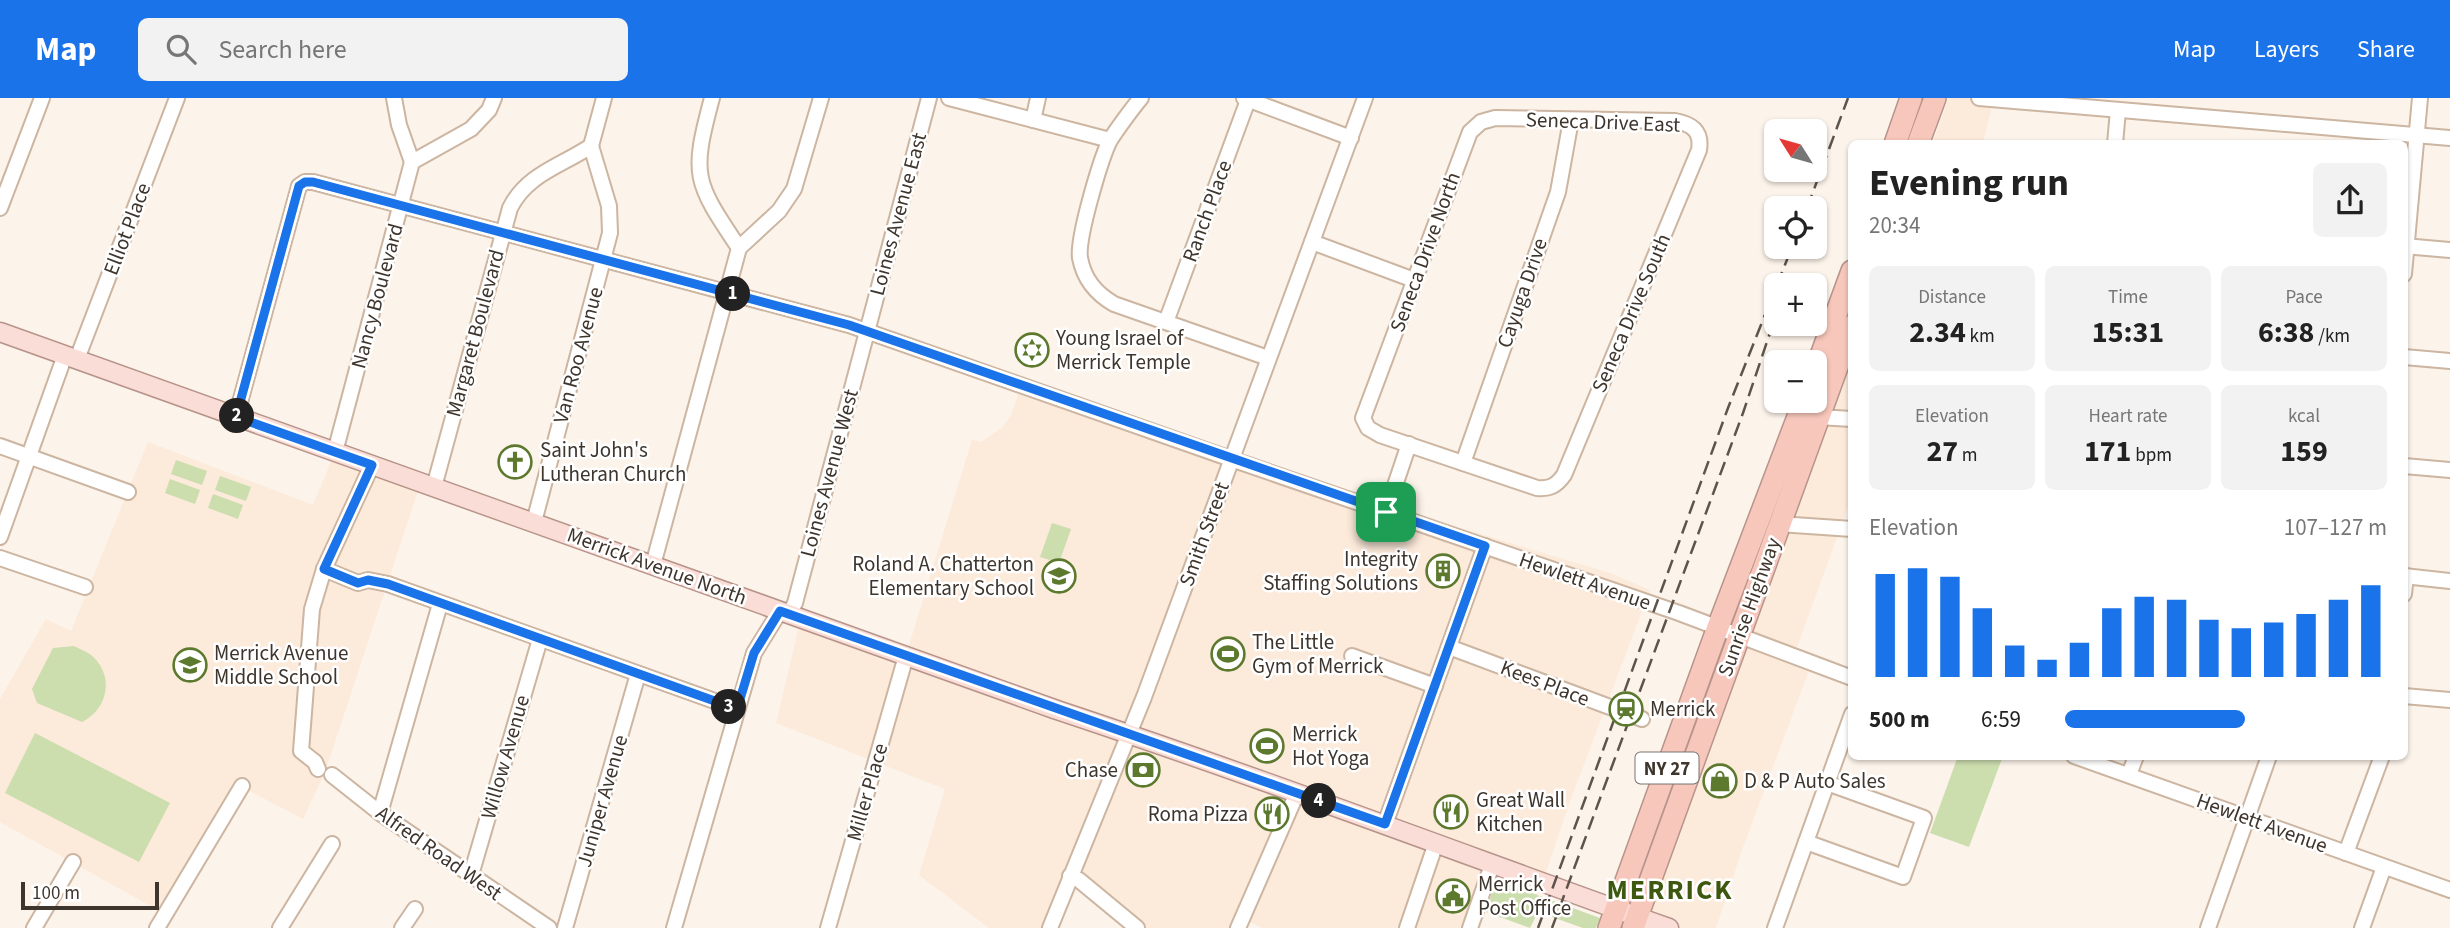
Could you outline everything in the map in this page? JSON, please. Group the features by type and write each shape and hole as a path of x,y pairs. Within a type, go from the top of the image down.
{"highway":[{"path":"1896,140 1911,98"},
{"path":"1920,140 1935,98"},
{"path":"1825,350 1845,308"},
{"name":"Sunrise Highway","path":"1827,377 1848,334"},
{"name":"Sunrise Highway","path":"1635,922 1728,631 1779,524 1810,413"},
{"name":"Sunrise Highway","path":"1612,919 1728,631 1810,413"}],"main road":[{"name":"Merrick Avenue North","path":"0,332 1385,824 1492,865 1612,919 1669,928"}],"street":[{"path":"0,208 42,98"},
{"name":"Elliot Place","path":"0,537 29,457 177,98"},
{"path":"394,98 399,125 412,162 471,129 489,110 494,98"},
{"path":"591,146 604,98"},
{"path":"712,98 698,154 699,176 708,202 739,248"},
{"path":"653,565 739,248 779,211 794,189 821,98"},
{"name":"Loines Avenue East","path":"867,331 929,98"},
{"path":"948,98 1110,140"},
{"path":"1032,120 1038,98"},
{"path":"1141,98 1110,140 1082,237 1079,254 1083,271 1100,296 1268,358"},
{"name":"Smith Street","path":"1050,928 1128,734 1365,98"},
{"path":"1979,98 2450,138"},
{"path":"2408,224 2420,98"},
{"path":"1246,99 1351,138"},
{"name":"Ranch Place","path":"1166,322 1246,99"},
{"path":"2115,140 2118,110"},
{"name":"Seneca Drive East","path":"1495,118 1675,121 1689,123 1699,133 1700,141"},
{"name":"Seneca Drive North","path":"1409,444 1380,435 1368,428 1363,418 1470,132 1481,122 1495,118"},
{"name":"Cayuga Drive","path":"1463,463 1558,192 1571,120"},
{"name":"Seneca Drive South","path":"1463,463 1537,488 1548,489 1564,475 1689,175 1700,141"},
{"name":"Margaret Boulevard","path":"434,487 510,208 524,187 537,176 591,146"},
{"name":"Van Roo Avenue","path":"534,522 610,233 609,206 591,146"},
{"name":"Nancy Boulevard","path":"335,452 412,162"},
{"name":"Hewlett Avenue","path":"236,417 299,186 305,182 313,182 867,331 1728,631 1848,676"},
{"path":"1312,242 1414,280"},
{"path":"2408,246 2450,250"},
{"name":"Loines Avenue West","path":"674,928 754,653 794,603 867,331"},
{"path":"2408,357 2450,361"},
{"path":"1827,413 1848,418"},
{"path":"1386,512 1409,444 1463,463"},
{"path":"0,446 128,492"},
{"path":"372,465 324,569 358,583 368,580 388,584 737,709"},
{"path":"2408,466 2450,470"},
{"path":"1779,524 1848,529"},
{"path":"1385,824 1485,546"},
{"path":"0,558 85,587"},
{"name":"Alfred Road West","path":"324,569 312,609 301,751 380,813 549,928"},
{"path":"2408,576 2450,581"},
{"path":"380,813 440,604"},
{"name":"Willow Avenue","path":"471,875 540,639"},
{"name":"Kees Place","path":"1449,647 1642,719"},
{"name":"Miller Place","path":"828,928 906,656"},
{"path":"1352,656 1435,685"},
{"name":"Juniper Avenue","path":"565,928 638,674"},
{"path":"2408,696 2450,700"},
{"path":"1775,928 1848,725"},
{"name":"Hewlett Avenue","path":"2086,760 2450,890"},
{"path":"2129,775 2135,760"},
{"path":"2208,928 2268,760"},
{"path":"2346,853 2381,760"},
{"path":"1806,842 1903,877 1924,818 1827,783"},
{"path":"157,928 243,786"},
{"path":"1238,928 1297,793"},
{"path":"1407,928 1436,843"},
{"path":"280,928 332,844"},
{"path":"34,928 74,862"},
{"path":"1470,928 1492,865"},
{"path":"2362,928 2384,867"},
{"path":"1070,876 1079,880 1138,928"},
{"path":"402,928 415,909"}],"shaded area":[{"path":"1949,98 1994,98 1984,140 1933,140"},
{"path":"1848,371 1848,507 1793,658 1811,665 1716,928 1643,928"},
{"path":"1021,386 1231,459 1610,573 1650,590 1569,804 1538,896 1496,880 1480,928 1263,928 1246,920 1242,928 1143,928 1071,877 1050,928 989,928 919,875 945,789 776,723 801,618 906,655 972,440 981,442 1003,427 1011,415"},
{"name":"Merrick Avenue Middle School","path":"148,442 313,505 335,452 421,482 325,772 303,819 242,787 165,914 0,822 0,699 46,619 71,631"}],"green space":[{"path":"176,460 207,471 202,485 171,474"},
{"path":"220,476 251,487 246,501 215,490"},
{"path":"170,479 200,490 195,504 165,493"},
{"path":"213,494 243,505 238,519 208,508"},
{"path":"1052,523 1071,529 1059,563 1040,557"},
{"path":"74,646 95,658 102,669 106,687 96,711 82,722 37,703 32,689 53,648"},
{"path":"35,733 170,803 139,862 5,793"},
{"path":"1957,760 2002,760 1969,847 1930,833"},
{"path":"1496,880 1600,918 1596,928 1583,928 1538,912 1530,928 1486,912"}],"railway":[{"path":"1811,196 1848,98"},
{"path":"1782,273 1787,259"},
{"path":"1538,928 1728,408 1764,317"},
{"path":"1552,928 1743,413 1769,336"}],"place":[{"name":"Young Israel of Merrick Temple","path":"1032,350"},
{"name":"Saint John's Lutheran Church","path":"515,462"},
{"name":"Integrity Staffing Solutions","path":"1443,571"},
{"name":"Roland A. Chatterton Elementary School","path":"1059,576"},
{"name":"The Little Gym of Merrick","path":"1228,654"},
{"name":"Merrick Avenue Middle School","path":"190,665"},
{"name":"Merrick","path":"1626,709"},
{"name":"Merrick Hot Yoga","path":"1267,746"},
{"name":"Chase","path":"1143,770"},
{"name":"D & P Auto Sales","path":"1720,781"},
{"name":"Great Wall Kitchen","path":"1451,812"},
{"name":"Roma Pizza","path":"1272,814"},
{"name":"Merrick Post Office","path":"1453,896"}],"district":[{"name":"MERRICK","path":"1670,889"}],"route":[{"path":"305,182 313,182 849,325 1386,512 1485,546 1385,824 780,611 754,653 737,709 388,584 368,580 358,583 324,569 372,465 236,417 299,186 305,182"}]}
